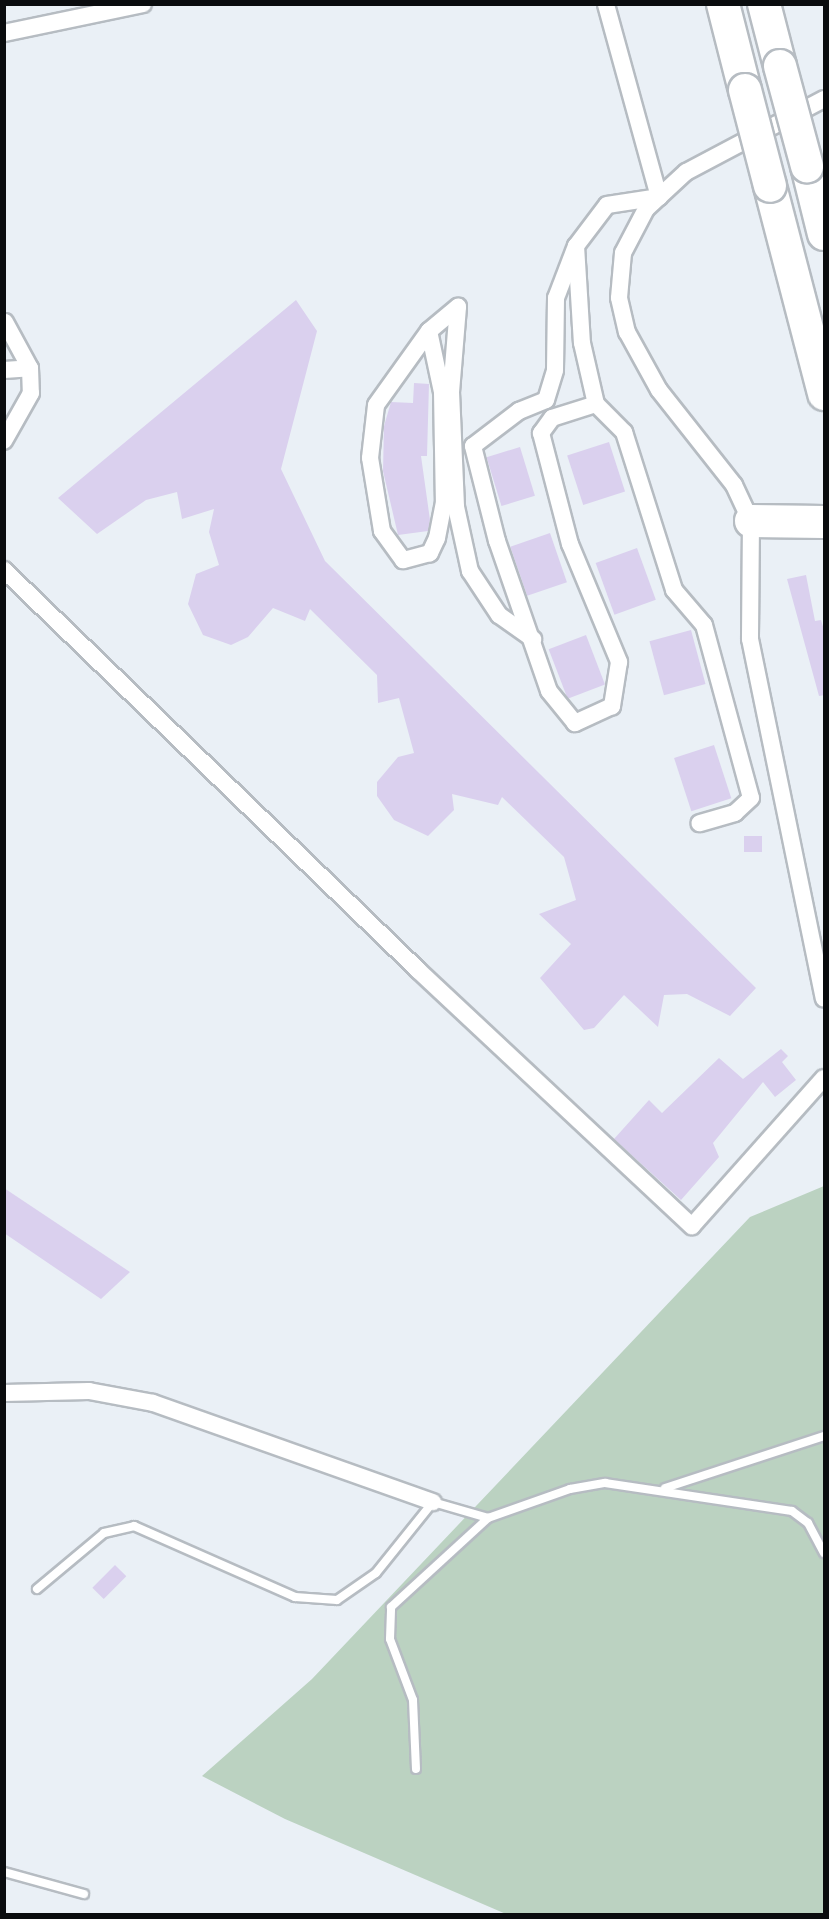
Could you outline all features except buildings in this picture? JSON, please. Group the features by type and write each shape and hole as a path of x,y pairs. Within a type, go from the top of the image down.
{"highway":[{"path":"721,4 825,394"},
{"path":"765,4 825,234"},
{"path":"751,521 825,522"}],"street":[{"path":"4,33 144,4"},
{"path":"606,4 659,197"},
{"path":"825,99 686,172 646,209 623,253 619,298 627,332 659,390 734,485 751,521 750,639 825,998"},
{"path":"596,404 552,418 541,433 570,544 619,662 612,706 575,723 549,691 533,639 497,541 473,446 519,411 546,400 555,370 556,297 576,246 607,205 659,197"},
{"path":"576,246 582,343 596,404 624,432 674,590 704,625 751,798 735,813 699,823"},
{"path":"429,331 442,392 444,502 430,553 403,560 382,531 370,458 376,405 429,331 458,307 450,392 456,507 470,571 499,615 533,639"},
{"path":"4,441 31,393 30,368 5,322"},
{"path":"4,370 30,368"},
{"path":"4,570 418,970 692,1226 825,1078"},
{"path":"4,1393 89,1391 153,1403 433,1502"}],"lane":[{"path":"664,1488 825,1436"},
{"path":"416,1769 413,1700 390,1639 391,1607 488,1518 589,1485 664,1488 753,1509 792,1511 808,1523 825,1554"},
{"path":"37,1589 104,1533 134,1526 296,1597 337,1600 376,1573 433,1502 488,1518"},
{"path":"4,1872 84,1894"}],"green space":[{"path":"824,1186 824,1914 506,1914 285,1819 202,1776 312,1679 750,1217"}]}
